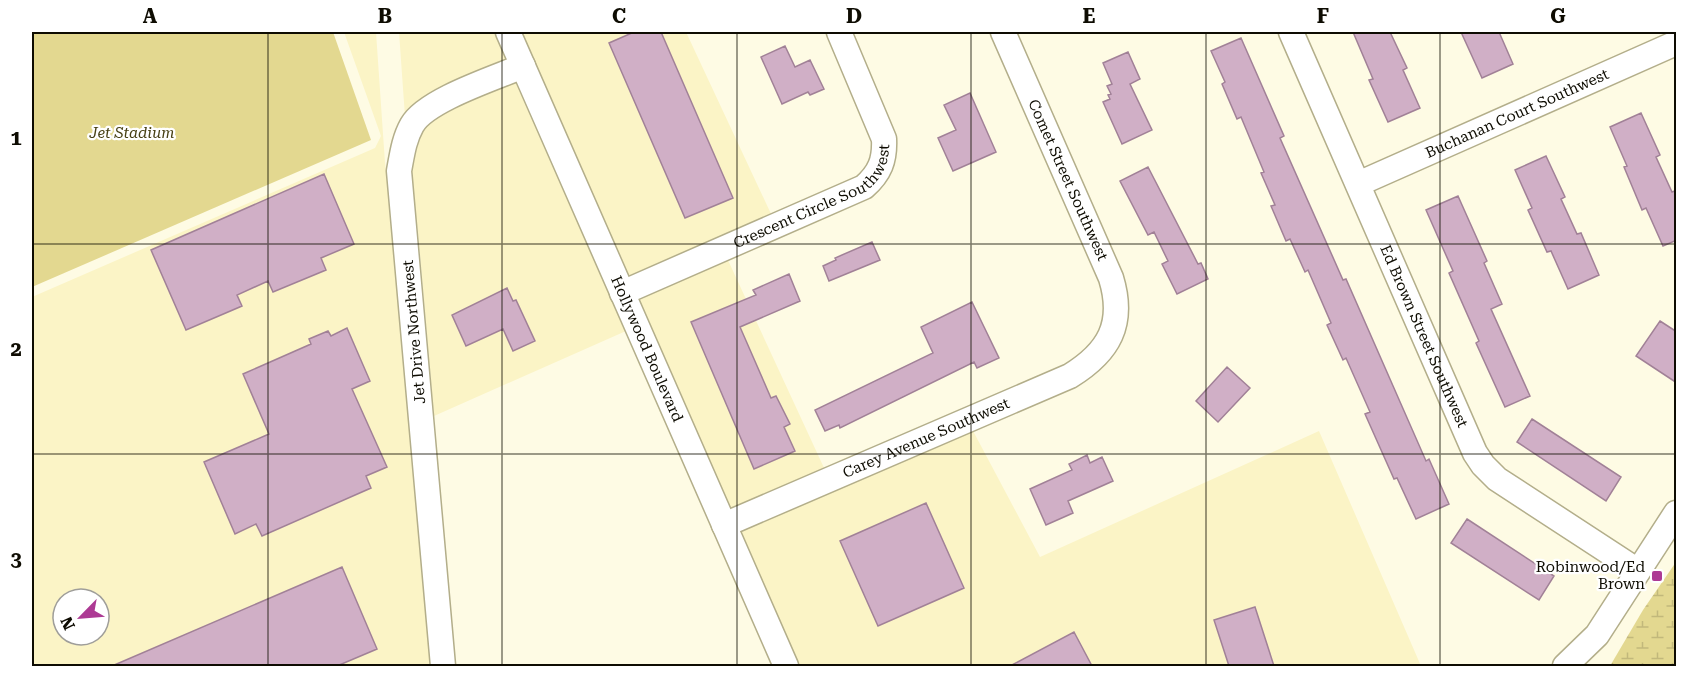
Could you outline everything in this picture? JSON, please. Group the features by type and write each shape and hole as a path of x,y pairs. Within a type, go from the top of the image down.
{"street":[{"name":"Hollywood Boulevard","path":"508,32 786,666"},
{"name":"Crescent Circle Southwest","path":"622,293 864,187 874,178 882,165 885,152 884,139 839,32"},
{"name":"Comet Street Southwest","path":"1003,32 1111,278 1116,308 1112,332"},
{"name":"Ed Brown Street Southwest","path":"1291,32 1475,453 1497,479 1638,571"},
{"name":"Buchanan Court Southwest","path":"1358,184 1677,43"},
{"name":"Jet Drive Northwest","path":"443,666 399,171 405,142 413,124 425,110 523,66"},
{"name":"Carey Avenue Southwest","path":"724,525 1070,376 1097,357 1112,332"},
{"path":"1565,666 1596,635 1677,513"}],"shaded area":[{"path":"344,32 376,32 385,163 395,236 432,666 32,666 32,297 375,148 381,136"},
{"path":"399,32 495,32 626,331 434,416 418,232 408,159"},
{"path":"521,32 686,32 772,216 629,279"},
{"path":"727,258 825,470 731,511 637,298"},
{"path":"972,429 1040,557 1319,431 1421,666 799,666 739,530"}],"green space":[{"name":"Jet Stadium","path":"32,32 333,32 371,140 32,287"},
{"path":"1676,562 1676,666 1610,666 1643,610"}],"building":[{"path":"634,32 661,32 733,198 685,218 609,43"},
{"path":"1353,32 1390,32 1407,68 1403,70 1420,108 1388,122 1369,80 1373,79"},
{"path":"1461,32 1499,32 1513,64 1482,78"},
{"path":"1241,38 1284,136 1280,138 1343,280 1346,279 1426,461 1429,459 1449,504 1416,519 1397,478 1394,479 1365,414 1370,412 1346,358 1343,360 1327,325 1331,323 1308,270 1305,272 1290,239 1286,241 1271,206 1275,205 1261,173 1264,172 1241,117 1237,119 1222,84 1225,82 1211,51"},
{"path":"785,46 795,67 810,60 824,89 810,95 808,92 782,104 761,57"},
{"path":"1128,52 1140,79 1130,84 1152,130 1122,144 1103,102 1110,99 1108,95 1111,94 1107,86 1112,84 1103,63"},
{"path":"970,93 996,152 953,171 938,138 956,130 944,105"},
{"path":"1641,113 1660,155 1656,157 1672,192 1677,190 1677,240 1663,246 1646,208 1642,210 1624,167 1627,166 1610,127"},
{"path":"1546,156 1565,197 1561,199 1577,234 1581,233 1599,275 1568,289 1551,251 1547,252 1528,210 1532,208 1515,170"},
{"path":"1148,167 1208,279 1177,294 1162,264 1168,261 1154,232 1148,235 1120,181"},
{"path":"324,174 354,244 321,258 326,270 273,292 268,281 237,295 242,306 186,330 151,250"},
{"path":"1458,196 1487,261 1484,263 1502,304 1491,309 1530,396 1505,407 1476,343 1479,341 1449,273 1453,271 1426,210"},
{"path":"872,242 880,260 829,281 823,266 836,260 835,258"},
{"path":"789,274 800,301 740,327 771,398 776,396 790,424 784,427 795,451 754,469 691,322 756,295 753,290"},
{"path":"507,288 513,301 516,300 535,341 513,351 503,329 466,346 452,315"},
{"path":"972,302 999,358 977,368 974,362 840,428 839,425 825,431 815,410 933,353 921,327"},
{"path":"1660,321 1677,332 1677,383 1636,356"},
{"path":"347,328 370,381 352,389 387,467 366,476 371,488 262,536 256,524 235,534 204,462 269,434 243,374 311,344 309,339 328,331 331,336"},
{"path":"1227,367 1250,388 1218,422 1196,401"},
{"path":"1532,419 1621,477 1606,501 1517,442"},
{"path":"1087,455 1090,463 1102,457 1113,481 1068,501 1073,513 1046,525 1030,489 1072,470 1069,464"},
{"path":"926,503 964,588 878,626 840,541"},
{"path":"1467,519 1554,576 1539,600 1451,543"},
{"path":"342,567 377,649 337,666 112,666"},
{"path":"1255,607 1274,666 1229,666 1214,620"},
{"path":"1074,632 1092,666 1010,666"}],"place":[{"name":"Robinwood/Ed Brown","path":"1657,576"}]}
